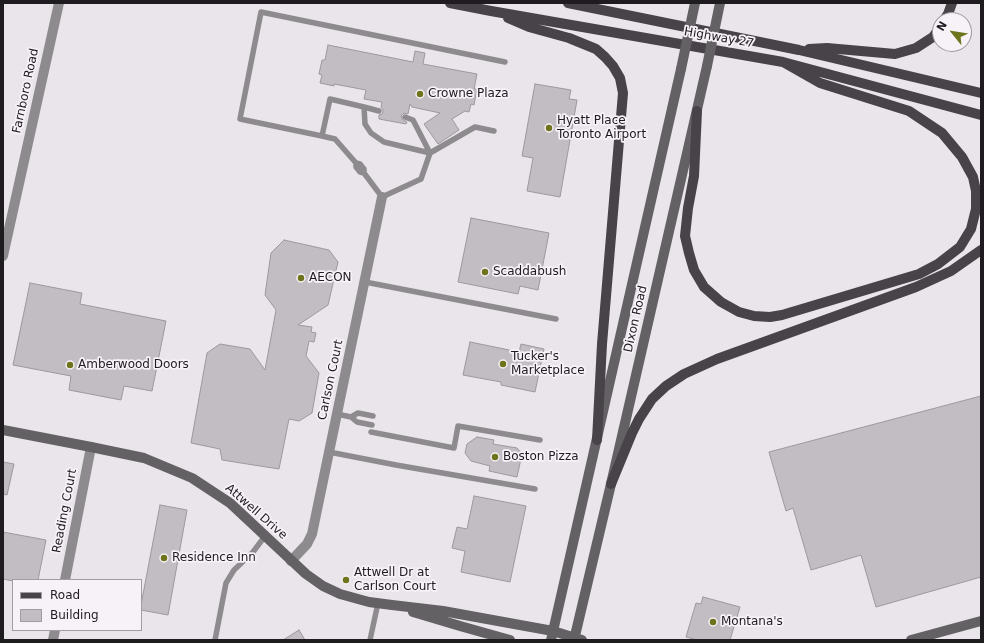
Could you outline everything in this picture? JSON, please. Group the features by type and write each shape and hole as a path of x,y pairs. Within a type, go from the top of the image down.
{"main road":[{"name":"Highway 27","path":"450,3 783,62 981,115"},
{"name":"Highway 27","path":"568,3 799,50 981,93"},
{"name":"Dixon Road","path":"552,635 682,69 694,3"},
{"name":"Dixon Road","path":"577,639 697,111 720,3"},
{"path":"491,11 529,28 569,38 596,49 613,66 620,78 623,93 602,344 597,440"},
{"path":"799,50 827,48 894,54 916,48 932,38"},
{"path":"697,111 694,176 685,236 694,270 704,287 721,302 739,312 770,318 782,315 919,274 938,264 960,247 971,229 976,209 976,191 973,177 962,157 942,134 909,111 820,83 783,62"},
{"path":"611,484 632,433 652,399 666,386 684,374 717,359 916,287 951,271 981,250"},
{"name":"Attwell Drive","path":"3,430 144,458 192,478 230,503 306,574 322,586 340,594 358,600 443,610 552,635 577,639"},
{"name":"Attwell Drive","path":"392,605 510,640"},
{"path":"911,640 981,621"}],"street":[{"name":"Farnboro Road","path":"3,256 59,3"},
{"name":"Carlson Court","path":"291,561 307,544 312,534 382,198"},
{"name":"Reading Court","path":"65,579 91,447"}],"lane":[{"path":"494,131 475,127 430,153 421,179 382,198 364,173 360,172 356,167 356,163 335,138 240,119 261,12 504,62"},
{"path":"322,136 330,99 378,111"},
{"path":"364,107 365,124 370,133 384,142 430,153"},
{"path":"405,117 413,120 430,153"},
{"path":"365,282 556,319"},
{"path":"351,417 358,413 373,416"},
{"path":"337,414 351,417 357,422 372,425"},
{"path":"371,432 454,448 458,426 540,440"},
{"path":"329,452 535,489"},
{"path":"215,640 226,583 234,570 253,552 265,536"},
{"path":"370,640 378,603"}],"building":[{"name":"Crowne Plaza","path":"328,45 413,62 415,51 425,53 423,64 477,74 474,89 477,89 474,105 471,104 469,112 465,111 452,119 459,130 438,144 424,124 440,113 412,107 410,104 408,114 404,113 401,116 402,119 407,122 406,124 379,119 379,115 383,112 381,107 382,102 364,99 366,90 320,83 322,75 319,74 322,60 325,60"},
{"name":"Hyatt Place Toronto Airport","path":"535,84 571,90 569,99 577,100 560,197 527,191 533,158 522,156"},
{"path":"471,218 549,233 538,290 520,286 518,294 458,282"},
{"path":"284,240 329,250 338,262 328,305 298,325 312,327 311,332 316,333 314,342 309,341 306,356 319,373 312,413 299,421 289,419 279,469 222,460 220,449 191,443 207,353 220,344 250,349 265,370 276,310 265,295 271,253"},
{"path":"30,283 82,293 80,304 166,321 152,391 124,386 121,400 69,390 71,376 13,365"},
{"name":"Tucker's Marketplace","path":"470,342 519,352 521,344 544,349 535,392 501,385 501,382 463,375"},
{"path":"981,396 981,577 876,607 861,555 811,570 793,508 786,511 769,452"},
{"name":"Boston Pizza","path":"477,437 494,440 493,444 517,448 522,454 517,477 489,471 490,466 471,461 465,453 467,444"},
{"path":"3,462 14,464 7,495 3,494"},
{"path":"474,496 526,506 510,582 461,572 465,551 452,548 457,527 467,529"},
{"name":"Residence Inn","path":"160,505 187,510 168,615 142,610 142,600"},
{"path":"3,532 46,540 38,579 12,579 12,581 3,579"},
{"name":"Montana's","path":"703,597 740,607 730,640 697,640 686,637 696,603 701,604"},
{"path":"299,630 305,640 283,640"}],"place":[{"name":"Crowne Plaza","path":"420,94"},
{"name":"Hyatt Place Toronto Airport","path":"549,128"},
{"name":"Scaddabush","path":"485,272"},
{"name":"AECON","path":"301,278"},
{"name":"Tucker's Marketplace","path":"503,364"},
{"name":"Amberwood Doors","path":"70,365"},
{"name":"Boston Pizza","path":"495,457"},
{"name":"Residence Inn","path":"164,558"},
{"name":"Attwell Dr at Carlson Court","path":"346,580"},
{"name":"Montana's","path":"713,622"}]}
